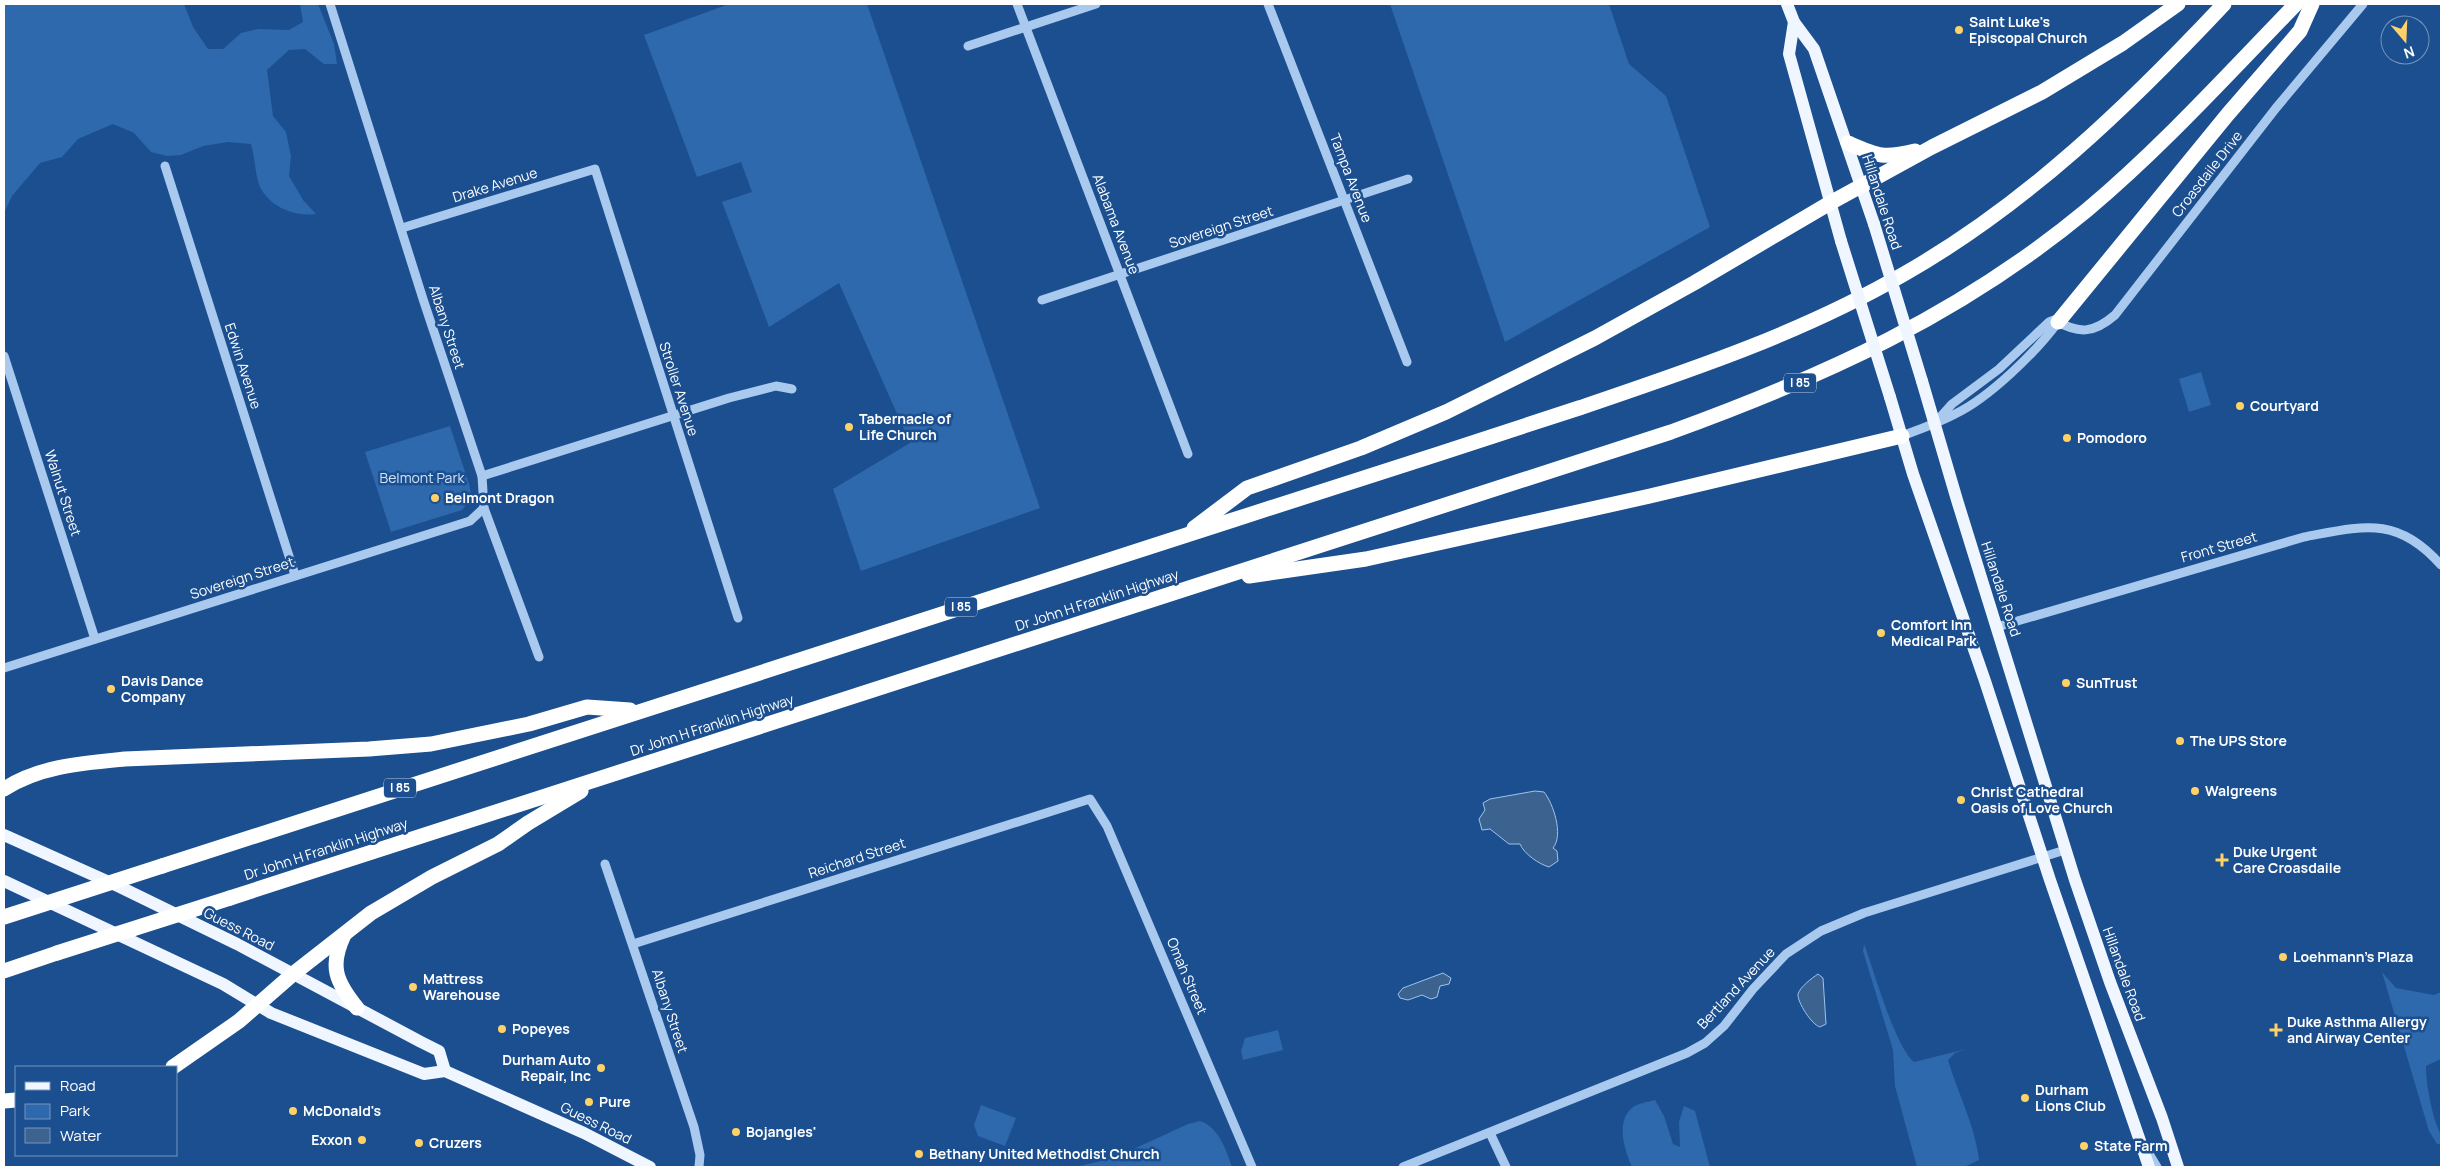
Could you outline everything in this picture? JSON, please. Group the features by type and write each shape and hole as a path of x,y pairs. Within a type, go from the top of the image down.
{"highway":[{"path":"1185,535 1248,488 1361,448 1482,396 1637,315 1830,203 1932,147 2042,92 2084,68 2178,4"},
{"name":"I 85","path":"4,917 1634,389 1726,357 1836,311 1911,270 1966,236 2044,178 2107,123 2158,74 2224,4"},
{"name":"I 85","path":"1203,583 1671,432 1786,389 1889,341 1994,279 2087,210 2163,141 2296,4"},
{"path":"2058,322 2216,128 2300,31 2312,4"},
{"path":"1848,143 1874,155 1884,157 1932,147"},
{"path":"1203,583 1366,560 1902,436"},
{"name":"Dr John H Franklin Highway","path":"4,971 1203,583"},
{"path":"4,789 34,774 90,762 368,749 431,744 529,724 587,707 638,711"},
{"path":"175,1066 200,1050 258,1005 293,974 371,913 432,877 498,844 528,823 608,775"},
{"path":"345,933 335,958 335,970 342,987 357,1008"}],"main road":[{"name":"Hillandale Road","path":"1787,4 1794,22 1814,49 1848,143 2065,850 2110,982 2162,1118 2178,1167"},
{"path":"1794,22 1789,54 1841,241 1902,436 2042,857 2149,1167"},
{"name":"Guess Road","path":"4,835 120,887 357,1008 439,1052 445,1071"},
{"name":"Guess Road","path":"4,881 223,984 271,1013 424,1074 445,1071 584,1132 650,1167"}],"street":[{"name":"Albany Street","path":"330,4 482,476 484,508 538,657"},
{"name":"Alabama Avenue","path":"1017,4 1188,454"},
{"path":"968,46 1096,4"},
{"name":"Tampa Avenue","path":"1268,4 1407,362"},
{"name":"Croasdaile Drive","path":"2058,322 2075,329 2090,330 2101,325 2114,315 2276,108 2363,4"},
{"name":"Edwin Avenue","path":"165,166 295,575"},
{"name":"Drake Avenue","path":"402,228 595,169"},
{"name":"Stroller Avenue","path":"595,169 738,618"},
{"name":"Sovereign Street","path":"1042,300 1408,180"},
{"path":"1902,436 1964,409 2030,355 2058,322"},
{"name":"Walnut Street","path":"4,356 95,640"},
{"path":"482,476 728,398 776,386 792,389"},
{"name":"Sovereign Street","path":"4,668 470,521 484,508"},
{"name":"Front Street","path":"1997,626 2304,537 2350,528 2371,527 2398,532 2411,538 2430,553 2441,565"},
{"name":"Reichard Street","path":"633,944 1090,799"},
{"name":"Omah Street","path":"1090,799 1111,834 1252,1167"},
{"name":"Bertland Avenue","path":"1403,1167 1693,1050 1724,1026 1753,989 1786,954 1830,926 1864,913 2065,850"},
{"name":"Albany Street","path":"605,864 694,1128 700,1155 699,1167"},
{"path":"1490,1133 1506,1167"},
{"path":"2139,1134 2157,1167"}],"green space":[{"path":"4,4 184,4 193,27 208,49 223,49 241,33 258,29 289,30 303,22 300,4 318,4 334,44 337,64 324,64 305,49 289,50 267,70 273,116 286,132 291,156 289,176 303,200 316,214 300,214 284,209 264,194 258,182 251,144 228,142 203,146 181,155 167,156 151,152 134,133 113,124 78,139 62,157 40,163 12,196 4,213"},
{"path":"729,4 867,4 1040,508 861,571 833,489 910,443 839,283 769,327 722,202 752,192 741,162 697,177 644,35"},
{"path":"1390,4 1609,4 1629,64 1666,96 1710,227 1505,342"},
{"path":"2201,372 2211,405 2189,412 2179,379"},
{"name":"Belmont Park","path":"450,426 470,488 470,498 467,504 462,510 391,532 365,452"},
{"path":"1864,944 1892,1025 1907,1054 1914,1062 1966,1049 1955,1053 1948,1060 1974,1134 1979,1160 1964,1167 1917,1167 1895,1086 1893,1050 1863,951"},
{"path":"2382,972 2396,988 2434,995 2441,992 2441,1059 2426,1066 2430,1098 2435,1121 2440,1132 2441,1144 2437,1144 2429,1131"},
{"path":"1278,1030 1283,1050 1243,1060 1241,1051 1245,1038"},
{"path":"1655,1100 1664,1116 1673,1144 1680,1147 1679,1122 1684,1106 1695,1111 1710,1167 1632,1167 1624,1145 1624,1121 1634,1106"},
{"path":"981,1105 1016,1118 1005,1146 978,1136 974,1125"},
{"path":"1200,1121 1207,1124 1217,1134 1232,1167 1075,1167 1114,1158 1188,1124"}],"water":[{"path":"1535,791 1544,792 1551,804 1556,819 1558,835 1553,848 1557,851 1558,861 1549,867 1532,858 1520,844 1509,844 1490,829 1482,830 1479,819 1485,810 1483,803 1490,799"},
{"path":"1443,973 1451,978 1449,984 1440,986 1437,997 1431,999 1422,995 1408,1000 1400,998 1398,994 1403,988"},
{"path":"1818,974 1823,978 1826,1024 1820,1027 1806,1013 1798,998 1799,991"}],"place":[{"name":"Saint Luke's Episcopal Church","path":"1959,30"},
{"name":"Courtyard","path":"2240,406"},
{"name":"Tabernacle of Life Church","path":"849,427"},
{"name":"Pomodoro","path":"2067,438"},
{"name":"Belmont Dragon","path":"435,498"},
{"name":"Comfort Inn Medical Park","path":"1881,633"},
{"name":"SunTrust","path":"2066,683"},
{"name":"Davis Dance Company","path":"111,689"},
{"name":"The UPS Store","path":"2180,741"},
{"name":"Walgreens","path":"2195,791"},
{"name":"Christ Cathedral Oasis of Love Church","path":"1961,800"},
{"name":"Duke Urgent Care Croasdaile","path":"2222,860"},
{"name":"Loehmann's Plaza","path":"2283,957"},
{"name":"Mattress Warehouse","path":"413,987"},
{"name":"Popeyes","path":"502,1029"},
{"name":"Duke Asthma Allergy and Airway Center","path":"2276,1030"},
{"name":"Durham Auto Repair, Inc","path":"601,1068"},
{"name":"Durham Lions Club","path":"2025,1098"},
{"name":"Pure","path":"589,1102"},
{"name":"McDonald's","path":"293,1111"},
{"name":"Bojangles'","path":"736,1132"},
{"name":"Exxon","path":"362,1140"},
{"name":"Cruzers","path":"419,1143"},
{"name":"State Farm","path":"2084,1146"},
{"name":"Bethany United Methodist Church","path":"919,1154"}]}
